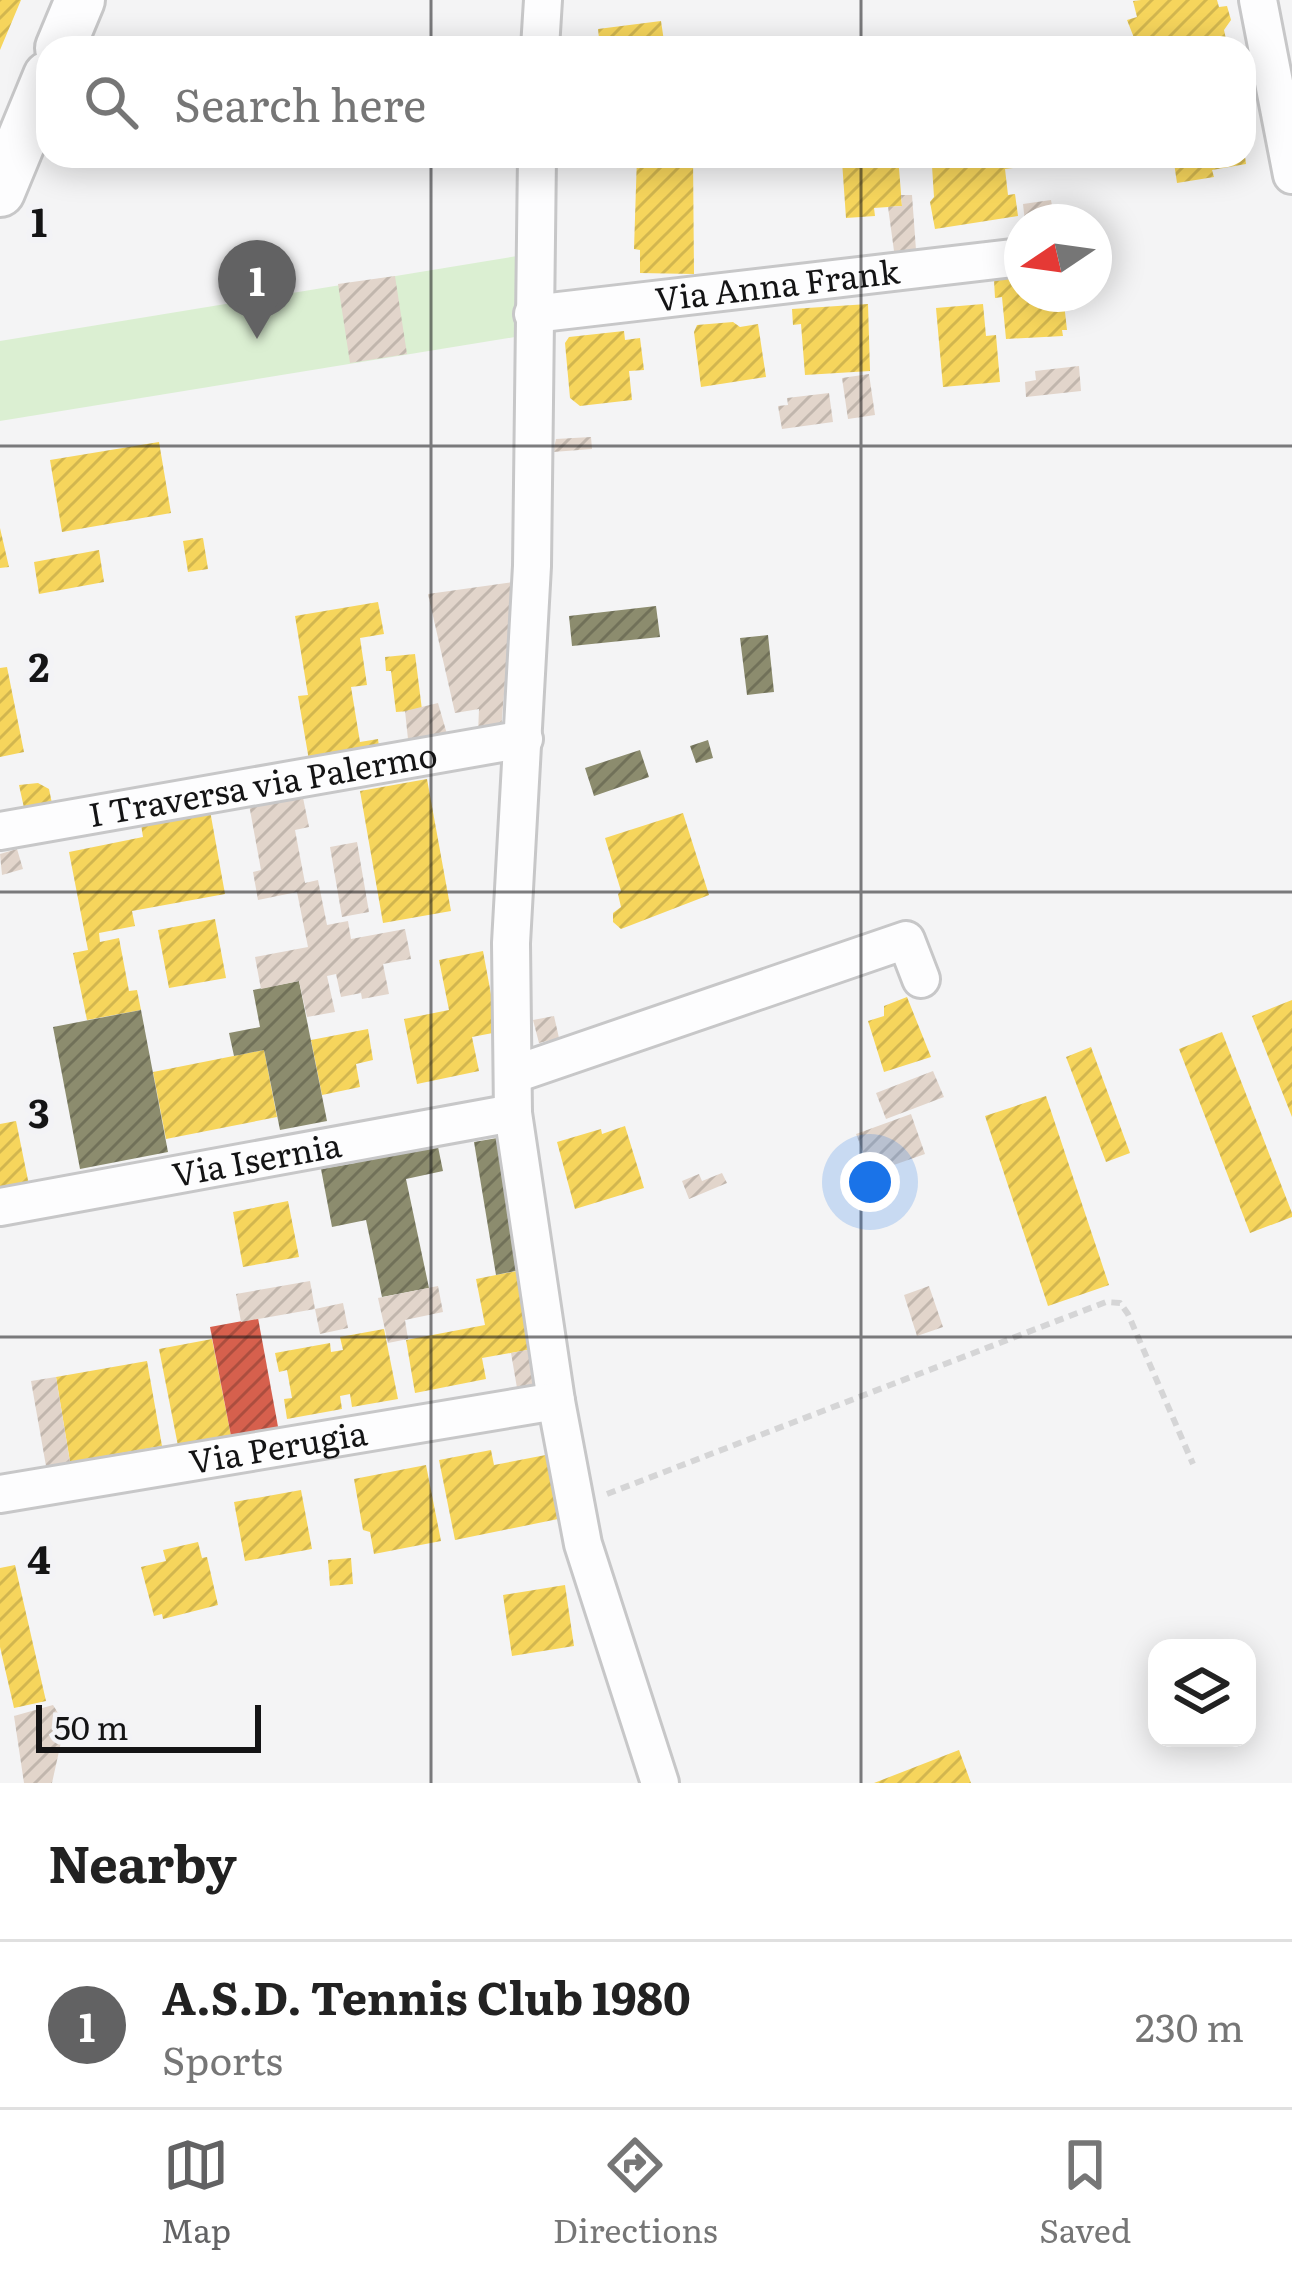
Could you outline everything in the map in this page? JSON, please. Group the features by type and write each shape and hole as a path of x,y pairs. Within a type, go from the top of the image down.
{"main road":[{"path":"65,36 80,0"},
{"path":"0,192 36,105"}],"street":[{"path":"541,36 543,0"},
{"path":"1258,0 1292,175"},
{"path":"537,168 532,566 511,943 513,1113 556,1401 583,1544 660,1783"},
{"name":"Via Anna Frank","path":"533,314 1004,259"},
{"name":"I Traversa via Palermo","path":"0,831 524,739"},
{"path":"514,1074 906,940 921,979"},
{"name":"Via Isernia","path":"0,1207 513,1113"},
{"name":"Via Perugia","path":"0,1495 556,1401"}],"path":[{"path":"575,1506 1106,1302 1120,1304 1128,1313 1193,1464"}],"green space":[{"path":"517,256 515,337 0,421 0,341"}],"building: Homes":[{"path":"0,0 21,0 0,50"},
{"path":"1217,0 1219,7 1227,6 1231,20 1225,36 1133,36 1127,20 1137,17 1133,1"},
{"path":"661,21 663,36 599,36 598,29"},
{"path":"637,168 693,168 694,274 640,273 640,250 634,249"},
{"path":"842,168 899,168 902,206 874,208 875,216 846,218"},
{"path":"932,168 1013,168 1005,169 1008,195 1015,194 1016,204 1004,204 1004,218 935,229 930,202 934,197"},
{"path":"1175,168 1223,168 1212,170 1214,177 1177,183"},
{"path":"1004,279 1004,312 1065,312 1063,336 1006,339 1002,297 995,298 994,280"},
{"path":"868,304 870,371 805,375 801,324 793,325 792,309"},
{"path":"983,304 986,336 996,335 1000,382 943,387 936,308"},
{"path":"733,322 740,327 758,324 766,377 701,387 697,325"},
{"path":"624,331 625,340 640,338 644,370 629,371 632,400 580,406 570,398 565,343 569,337"},
{"path":"159,442 171,513 62,532 50,460"},
{"path":"0,528 9,567 0,568"},
{"path":"203,538 208,569 188,572 183,541"},
{"path":"99,550 104,582 39,594 34,562"},
{"path":"378,602 384,634 360,638 367,685 351,687 360,742 378,739 380,754 310,766 298,696 308,695 295,616"},
{"path":"415,654 422,710 396,712 385,657"},
{"path":"7,667 24,752 0,757 0,668"},
{"path":"427,779 451,911 383,923 360,791"},
{"path":"38,783 49,789 54,813 26,817 19,785"},
{"path":"209,805 225,894 132,911 135,926 99,933 100,942 119,938 129,991 137,990 141,1010 87,1020 73,953 88,950 69,852 143,837 140,818"},
{"path":"683,813 709,895 621,929 613,922 613,913 621,907 621,891 605,838"},
{"path":"215,919 226,978 169,988 158,930"},
{"path":"483,951 498,1032 472,1037 479,1071 417,1084 404,1019 449,1010 439,960"},
{"path":"907,997 931,1057 884,1072 868,1021 884,1016 884,1006"},
{"path":"1292,1000 1292,1117 1252,1016"},
{"path":"368,1029 373,1060 356,1064 360,1087 322,1095 311,1040"},
{"path":"1222,1032 1292,1213 1292,1217 1250,1233 1179,1049"},
{"path":"1091,1047 1130,1153 1106,1162 1066,1057"},
{"path":"264,1050 277,1117 166,1139 153,1072"},
{"path":"1046,1096 1109,1285 1048,1306 985,1116"},
{"path":"16,1121 29,1185 0,1191 0,1124"},
{"path":"625,1126 644,1188 575,1209 557,1142"},
{"path":"288,1201 299,1257 243,1267 233,1212"},
{"path":"517,1271 533,1349 482,1358 486,1379 415,1393 406,1340 485,1325 476,1279"},
{"path":"384,1329 398,1399 352,1407 350,1394 340,1396 342,1409 287,1419 284,1399 292,1398 287,1370 279,1372 275,1353 330,1343 331,1352 343,1350 340,1337"},
{"path":"212,1339 232,1441 179,1451 159,1349"},
{"path":"147,1361 162,1446 70,1462 56,1377"},
{"path":"491,1450 494,1465 551,1454 563,1518 455,1540 439,1460"},
{"path":"426,1465 441,1541 374,1554 370,1532 363,1530 354,1479"},
{"path":"301,1490 312,1549 245,1561 234,1502"},
{"path":"198,1542 202,1558 207,1557 218,1605 163,1619 162,1614 154,1616 141,1567 166,1561 163,1550"},
{"path":"351,1558 353,1584 330,1586 328,1560"},
{"path":"15,1565 46,1701 14,1708 0,1647 0,1568"},
{"path":"565,1585 574,1646 512,1656 503,1595"},
{"path":"959,1750 971,1783 874,1783"}],"building: Shops":[{"path":"258,1318 279,1432 232,1441 210,1327"}],"building: Industry":[{"path":"656,606 660,637 572,646 569,616"},
{"path":"768,635 774,692 747,695 740,638"},
{"path":"708,740 713,758 696,763 690,746"},
{"path":"640,750 649,777 594,796 585,768"},
{"path":"299,981 327,1121 280,1130 264,1050 234,1056 229,1033 260,1027 253,990"},
{"path":"141,1010 168,1152 80,1169 53,1027"},
{"path":"503,1137 525,1269 496,1275 474,1142"},
{"path":"437,1142 443,1171 406,1179 429,1288 382,1297 366,1220 332,1227 321,1169"}],"building: Other":[{"path":"901,195 912,195 916,250 894,251 888,207 902,206"},
{"path":"395,276 407,354 350,363 338,284"},
{"path":"1079,366 1081,391 1026,397 1025,382 1036,380 1035,371"},
{"path":"869,374 875,415 848,419 842,378"},
{"path":"829,393 833,422 782,429 778,406 788,405 787,398"},
{"path":"591,437 592,449 553,452 556,439"},
{"path":"513,582 501,731 478,734 479,709 455,713 428,594"},
{"path":"438,703 447,734 408,739 405,711"},
{"path":"301,788 309,827 295,830 305,883 318,880 327,925 348,921 351,939 405,929 411,959 383,964 389,994 341,997 336,974 327,976 335,1012 307,1017 299,981 261,989 255,957 308,947 297,892 258,900 253,872 261,870 248,799"},
{"path":"357,842 369,912 342,917 330,847"},
{"path":"17,849 23,869 2,875 0,854"},
{"path":"554,1016 559,1038 539,1043 533,1020"},
{"path":"933,1071 944,1097 886,1119 876,1093"},
{"path":"911,1114 925,1154 871,1173 856,1134"},
{"path":"722,1173 727,1183 689,1199 682,1181 699,1174 702,1181"},
{"path":"310,1281 315,1309 241,1322 236,1294"},
{"path":"438,1286 443,1312 405,1320 408,1339 388,1343 378,1298"},
{"path":"929,1286 943,1327 917,1336 904,1295"},
{"path":"343,1303 348,1328 320,1334 315,1309"},
{"path":"533,1349 544,1382 517,1388 511,1353"},
{"path":"56,1377 70,1462 46,1466 31,1381"},
{"path":"53,1705 65,1724 52,1783 24,1783 14,1716"}],"place":[{"name":"A.S.D. Tennis Club 1980","path":"257,339"}]}
